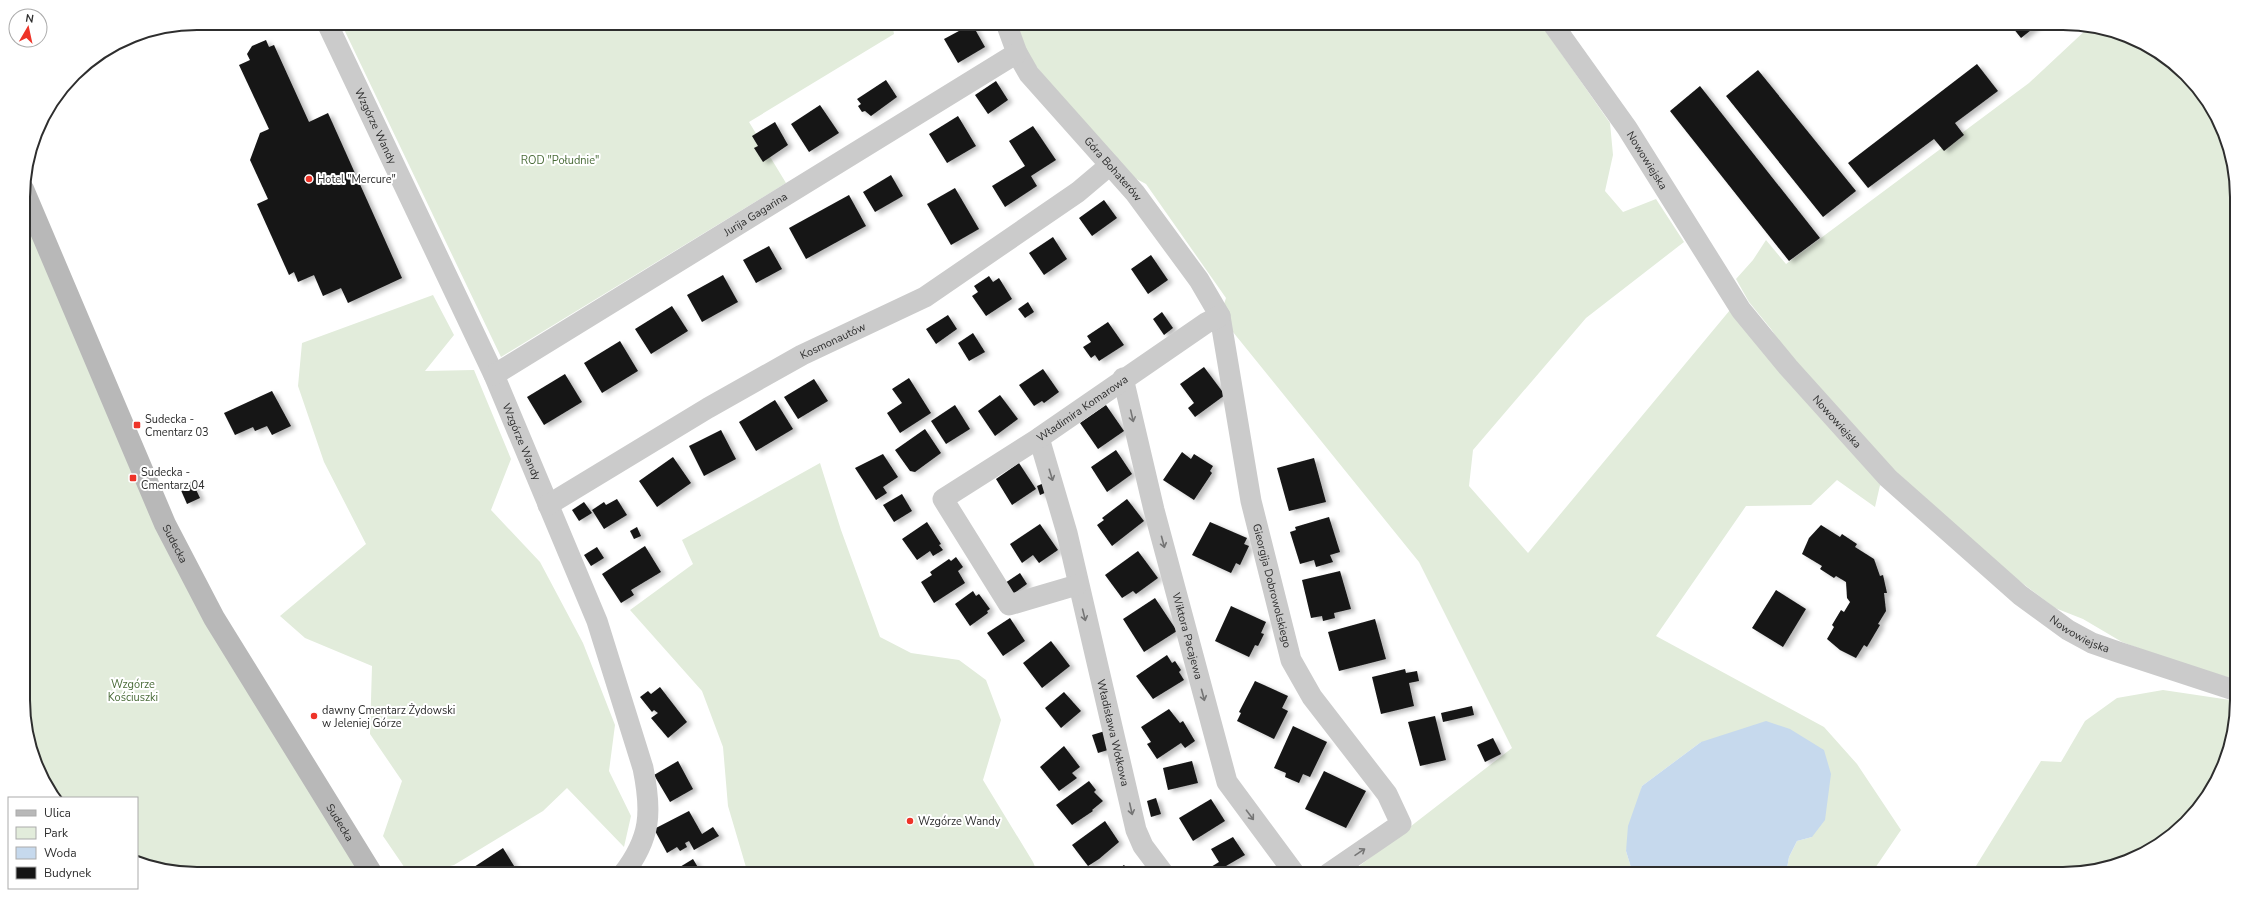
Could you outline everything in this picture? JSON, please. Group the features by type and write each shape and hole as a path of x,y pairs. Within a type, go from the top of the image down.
{"street":[{"name":"Wzgórze Wandy","path":"330,30 494,375 597,621 643,768 647,796 646,836 637,856 628,867"},
{"name":"Góra Bohaterów","path":"1009,30 1017,53 1028,74 1135,193 1199,280 1220,316"},
{"name":"Nowowiejska","path":"1557,30 1627,128 1741,310 1788,367 1888,478 2020,595 2068,630 2092,643 2111,650 2230,689"},
{"name":"Jurija Gagarina","path":"494,375 1017,53"},
{"name":"Kosmonautów","path":"548,505 708,408 802,355 925,297 1078,192 1110,165"},
{"name":"Sudecka","path":"30,206 165,524 214,618 368,867"},
{"name":"Władimira Komarowa","path":"1077,585 1010,605 943,499 1039,438 1123,378 1206,323 1220,316"},
{"name":"Gieorgija Dobrowolskiego","path":"1220,316 1251,501 1291,660 1312,697 1387,794 1401,824 1338,867"},
{"name":"Wiktora Pacajewa","path":"1123,378 1154,510 1227,782 1290,867"},
{"name":"Władisława Wołkowa","path":"1039,438 1059,504 1136,830 1143,846 1159,867"}],"green space":[{"name":"ROD \"Południe\"","path":"344,30 893,30 894,34 749,122 786,183 501,357"},
{"path":"1009,30 1545,30 1610,123 1613,155 1605,191 1623,212 1656,199 1684,242 1586,318 1473,450 1469,486 1528,553 1730,310 1881,481 1875,507 1837,480 1811,505 1746,506 1656,636 1824,727 1857,764 1901,830 1876,867 1787,867 1789,857 1797,841 1812,837 1701,742 1642,786 1626,851 1631,867 1358,867 1512,748 1419,562 1220,316 1226,298 1146,184 1110,165"},
{"path":"2085,31 2116,39 2137,47 2156,58 2181,79 2202,104 2213,123 2221,144 2227,165 2230,186 2230,678 2170,660 2122,642 2083,619 2055,608 1989,558 1861,439 1791,359 1771,329 1749,302 1736,279 1753,260 1766,240 1786,264 2029,83"},
{"name":"Wzgórze Kościuszki","path":"30,205 147,480 368,867 186,867 154,861 138,856 138,797 61,797 47,774 33,732 30,711"},
{"path":"433,295 454,335 425,371 474,370 511,459 491,510 540,562 583,643 615,725 609,771 631,816 624,847 567,788 543,811 454,865 446,867 404,867 383,836 402,781 370,734 372,666 305,638 280,616 366,544 324,462 298,386 302,343"},
{"path":"820,463 841,530 880,637 911,653 959,660 986,680 1001,720 983,780 1035,867 746,867 728,806 723,747 702,691 630,610 693,564 682,540"},
{"path":"2163,690 2230,700 2229,721 2221,753 2213,774 2195,802 2181,818 2156,839 2137,850 2106,861 2074,867 1975,867 2041,761 2061,762 2085,721 2117,698"}],"water":[{"path":"1766,721 1790,729 1824,750 1831,774 1825,820 1812,837 1797,841 1789,857 1787,867 1631,867 1626,851 1628,826 1642,786 1701,742"}],"building":[{"path":"961,30 975,30 985,47 958,63 944,39"},
{"path":"2015,30 2031,30 2021,38"},
{"name":"Hotel \"Mercure\"","path":"266,40 269,47 274,45 309,122 328,113 402,278 348,303 341,288 323,296 314,275 298,282 294,272 289,275 257,204 268,199 250,160 260,133 269,129 239,65 250,60 247,54 252,46"},
{"path":"1977,64 1998,91 1955,123 1964,135 1944,151 1934,139 1868,188 1848,163"},
{"path":"1758,70 1856,191 1823,217 1726,96"},
{"path":"886,80 897,97 871,116 865,111 862,112 858,106 861,104 857,99"},
{"path":"996,81 1008,100 988,114 975,95"},
{"path":"1700,86 1820,238 1789,261 1670,111"},
{"path":"820,105 839,133 809,152 791,124"},
{"path":"958,116 976,146 947,163 929,134"},
{"path":"775,122 788,145 763,162 754,148 758,146 752,136"},
{"path":"1033,126 1056,160 1031,176 1037,186 1005,207 992,186 1025,166 1009,141"},
{"path":"891,175 903,196 875,212 863,192"},
{"path":"955,188 979,229 951,245 927,204"},
{"path":"849,195 866,226 806,259 789,228"},
{"path":"1104,200 1117,218 1092,236 1079,218"},
{"path":"1053,237 1067,259 1044,275 1029,253"},
{"path":"769,246 782,269 756,283 743,260"},
{"path":"1151,255 1168,280 1148,294 1131,269"},
{"path":"723,275 738,302 702,322 687,295"},
{"path":"989,276 993,282 999,278 1012,299 986,316 972,296 978,292 974,286"},
{"path":"1028,302 1034,312 1025,318 1018,309"},
{"path":"672,306 688,331 651,354 635,329"},
{"path":"1162,312 1173,328 1164,335 1153,319"},
{"path":"948,315 957,329 936,344 926,329"},
{"path":"1108,322 1124,345 1099,361 1095,355 1091,358 1083,347 1091,342 1087,336"},
{"path":"973,333 985,352 969,361 958,343"},
{"path":"620,341 638,371 602,393 584,363"},
{"path":"1204,367 1225,395 1195,417 1188,408 1194,403 1180,384"},
{"path":"1043,369 1059,392 1044,403 1042,401 1034,406 1019,385"},
{"path":"565,374 582,402 544,425 527,397"},
{"path":"909,378 931,413 900,433 887,413 902,403 892,389"},
{"path":"814,379 828,401 798,419 784,397"},
{"path":"272,391 291,426 272,435 267,426 255,431 253,427 235,435 224,413"},
{"path":"1000,395 1018,419 995,436 978,411"},
{"path":"775,400 793,429 756,451 739,422"},
{"path":"955,405 970,429 946,444 931,421"},
{"path":"1106,405 1124,431 1098,449 1080,423"},
{"path":"925,429 941,453 915,472 910,471 895,450"},
{"path":"721,430 736,459 704,476 689,446"},
{"path":"1116,450 1132,474 1107,492 1091,467"},
{"path":"1182,452 1191,459 1194,454 1213,466 1210,471 1212,473 1194,500 1163,480"},
{"path":"883,454 898,477 883,487 887,493 876,500 855,468"},
{"path":"673,457 691,483 657,507 639,481"},
{"path":"1314,458 1326,502 1289,511 1277,468"},
{"path":"1019,463 1036,489 1012,505 996,479"},
{"path":"192,481 200,498 187,504 180,488"},
{"path":"1044,483 1047,492 1040,495 1037,486"},
{"path":"902,494 912,511 894,522 883,505"},
{"path":"617,499 627,515 604,529 592,510 604,502 606,505"},
{"path":"1127,499 1144,521 1112,546 1097,525 1104,520 1102,518"},
{"path":"584,502 592,513 579,521 572,510"},
{"path":"1329,517 1340,552 1330,555 1333,562 1316,567 1314,560 1300,564 1290,532 1296,530 1295,527"},
{"path":"927,522 941,544 939,545 943,550 933,556 930,551 917,560 902,539"},
{"path":"1210,522 1247,538 1244,544 1249,546 1240,565 1236,563 1231,573 1192,555"},
{"path":"1040,524 1058,550 1039,563 1033,555 1022,563 1010,544"},
{"path":"1821,525 1840,537 1842,534 1857,544 1855,547 1874,559 1880,576 1883,575 1887,593 1884,593 1886,611 1878,624 1880,625 1867,647 1864,645 1856,658 1840,650 1827,639 1834,627 1832,625 1841,610 1844,612 1850,602 1847,598 1846,582 1836,576 1834,578 1820,569 1822,566 1802,554 1809,538"},
{"path":"637,527 641,536 634,539 630,531"},
{"path":"645,546 661,572 631,590 634,595 621,603 602,574"},
{"path":"597,547 604,558 591,566 584,555"},
{"path":"1138,551 1158,578 1136,594 1133,591 1122,598 1105,575"},
{"path":"956,557 963,567 958,571 965,583 934,603 921,582 932,575 930,572 949,559 951,561"},
{"path":"1340,571 1351,609 1334,613 1335,618 1323,621 1322,616 1311,618 1302,580"},
{"path":"1020,573 1027,584 1013,594 1005,583"},
{"path":"1776,590 1806,609 1783,647 1752,628"},
{"path":"973,591 976,596 979,594 990,609 987,611 988,613 970,626 955,604"},
{"path":"1155,598 1177,631 1144,652 1123,619"},
{"path":"1231,606 1266,622 1261,633 1264,634 1258,646 1255,645 1249,657 1215,641"},
{"path":"1010,618 1025,641 1003,656 987,633"},
{"path":"1375,619 1386,659 1339,671 1328,632"},
{"path":"1051,641 1070,666 1042,688 1023,663"},
{"path":"1167,655 1172,663 1175,661 1181,670 1179,672 1184,680 1153,699 1136,676"},
{"path":"1405,669 1406,673 1417,671 1419,681 1409,683 1414,706 1381,714 1372,677"},
{"path":"1255,681 1288,696 1282,708 1288,711 1274,739 1237,721 1241,713 1239,712"},
{"path":"660,687 687,722 668,738 651,718 658,713 654,710 652,712 640,697 648,691 651,694"},
{"path":"1064,692 1081,711 1061,728 1045,708"},
{"path":"1472,706 1474,715 1443,722 1441,713"},
{"path":"1169,709 1180,723 1183,721 1195,741 1185,748 1181,743 1157,759 1147,744 1151,742 1141,727"},
{"path":"1435,716 1446,760 1420,766 1408,722"},
{"path":"1293,726 1327,742 1310,777 1303,774 1299,783 1285,777 1286,773 1274,768"},
{"path":"1105,731 1111,749 1098,753 1092,735"},
{"path":"1493,738 1501,754 1485,762 1477,745"},
{"path":"1064,746 1080,767 1072,773 1077,778 1059,791 1040,767"},
{"path":"678,761 693,789 670,802 654,775"},
{"path":"1192,761 1198,783 1168,790 1163,768"},
{"path":"1324,771 1366,791 1346,828 1305,809"},
{"path":"1089,781 1096,790 1094,792 1103,801 1092,810 1093,811 1072,825 1056,805"},
{"path":"1156,798 1161,814 1151,817 1147,801"},
{"path":"1211,799 1225,821 1193,841 1179,818"},
{"path":"689,811 702,834 713,827 719,836 694,850 689,841 685,843 687,847 680,851 677,847 667,853 654,829"},
{"path":"1105,821 1119,842 1088,866 1072,845"},
{"path":"1233,837 1245,855 1227,867 1211,867 1219,862 1211,849"},
{"path":"503,848 515,867 474,867"},
{"path":"693,859 698,867 680,867"}],"place":[{"name":"Hotel \"Mercure\"","path":"309,179"},
{"name":"Sudecka - Cmentarz 03","path":"137,425"},
{"name":"Sudecka - Cmentarz 04","path":"133,478"},
{"name":"dawny Cmentarz Żydowski w Jeleniej Górze","path":"314,716"},
{"name":"Wzgórze Wandy","path":"910,821"}]}
